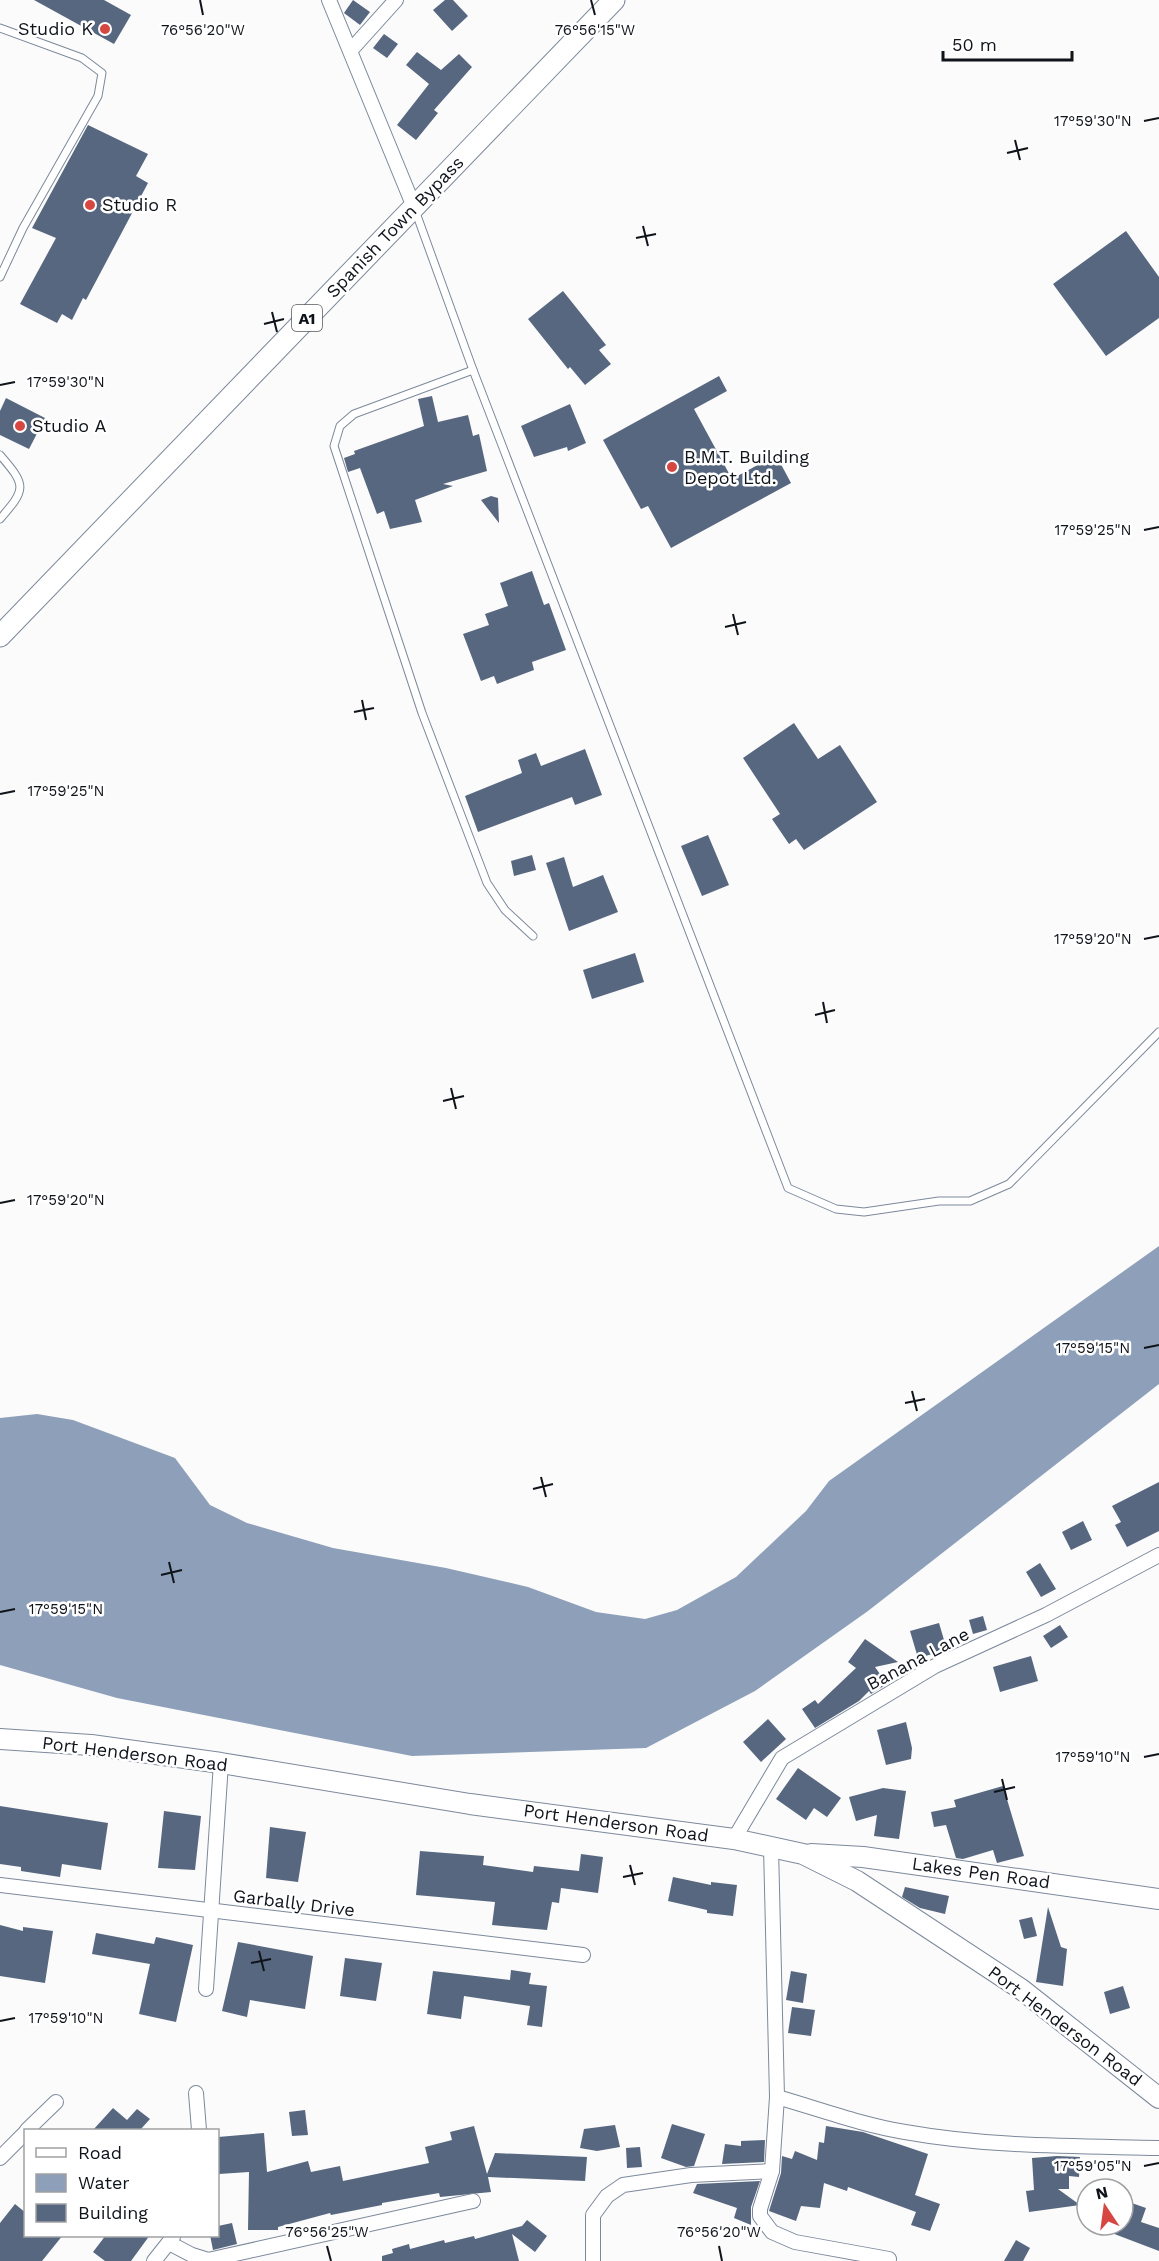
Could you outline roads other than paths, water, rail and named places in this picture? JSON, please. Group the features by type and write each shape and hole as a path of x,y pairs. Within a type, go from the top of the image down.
{"main road":[{"name":"Spanish Town Bypass","path":"1,634 614,0"}],"street":[{"path":"329,0 340,22 414,207"},
{"path":"351,50 396,0"},
{"name":"Banana Lane","path":"734,1839 782,1758 935,1666 1046,1615 1159,1556"},
{"name":"Port Henderson Road","path":"0,1739 91,1745 221,1763 470,1804 734,1839 803,1854 857,1881 1021,1989 1159,2097"},
{"path":"206,1989 221,1763"},
{"path":"771,1847 777,2097 772,2171 760,2209 760,2216 772,2232 795,2242 889,2259"},
{"name":"Lakes Pen Road","path":"803,1854 863,1857 1159,1899"},
{"name":"Garbally Drive","path":"0,1885 583,1955"},
{"path":"196,2093 199,2129"},
{"path":"777,2097 903,2132 962,2140 1024,2145 1159,2148"},
{"path":"28,2129 56,2102"},
{"path":"0,2158 24,2133"},
{"path":"593,2261 593,2215 608,2196 623,2185 702,2174 772,2171"},
{"path":"154,2261 171,2239 192,2255 208,2260 473,2201"}],"lane":[{"path":"0,28 82,58 102,73 98,96 23,228 0,277"},
{"path":"414,207 473,370 788,1188 836,1209 864,1212 939,1201 970,1200 1009,1184 1159,1032"},
{"path":"473,370 354,414 340,426 334,446 422,713 487,884 506,910 533,936"},
{"path":"0,455 15,472 21,483 19,497 0,519"}],"water":[{"path":"1159,1246 1159,1384 868,1611 755,1691 646,1748 412,1756 117,1698 0,1665 0,1418 37,1414 73,1420 175,1458 210,1505 247,1523 333,1548 446,1568 528,1587 596,1612 645,1619 677,1610 736,1577 806,1511 829,1481"}],"place":[{"name":"Studio K","path":"105,29"},
{"name":"Studio R","path":"90,205"},
{"name":"Studio A","path":"20,426"},
{"name":"B.M.T. Building Depot Ltd.","path":"672,467"}]}
